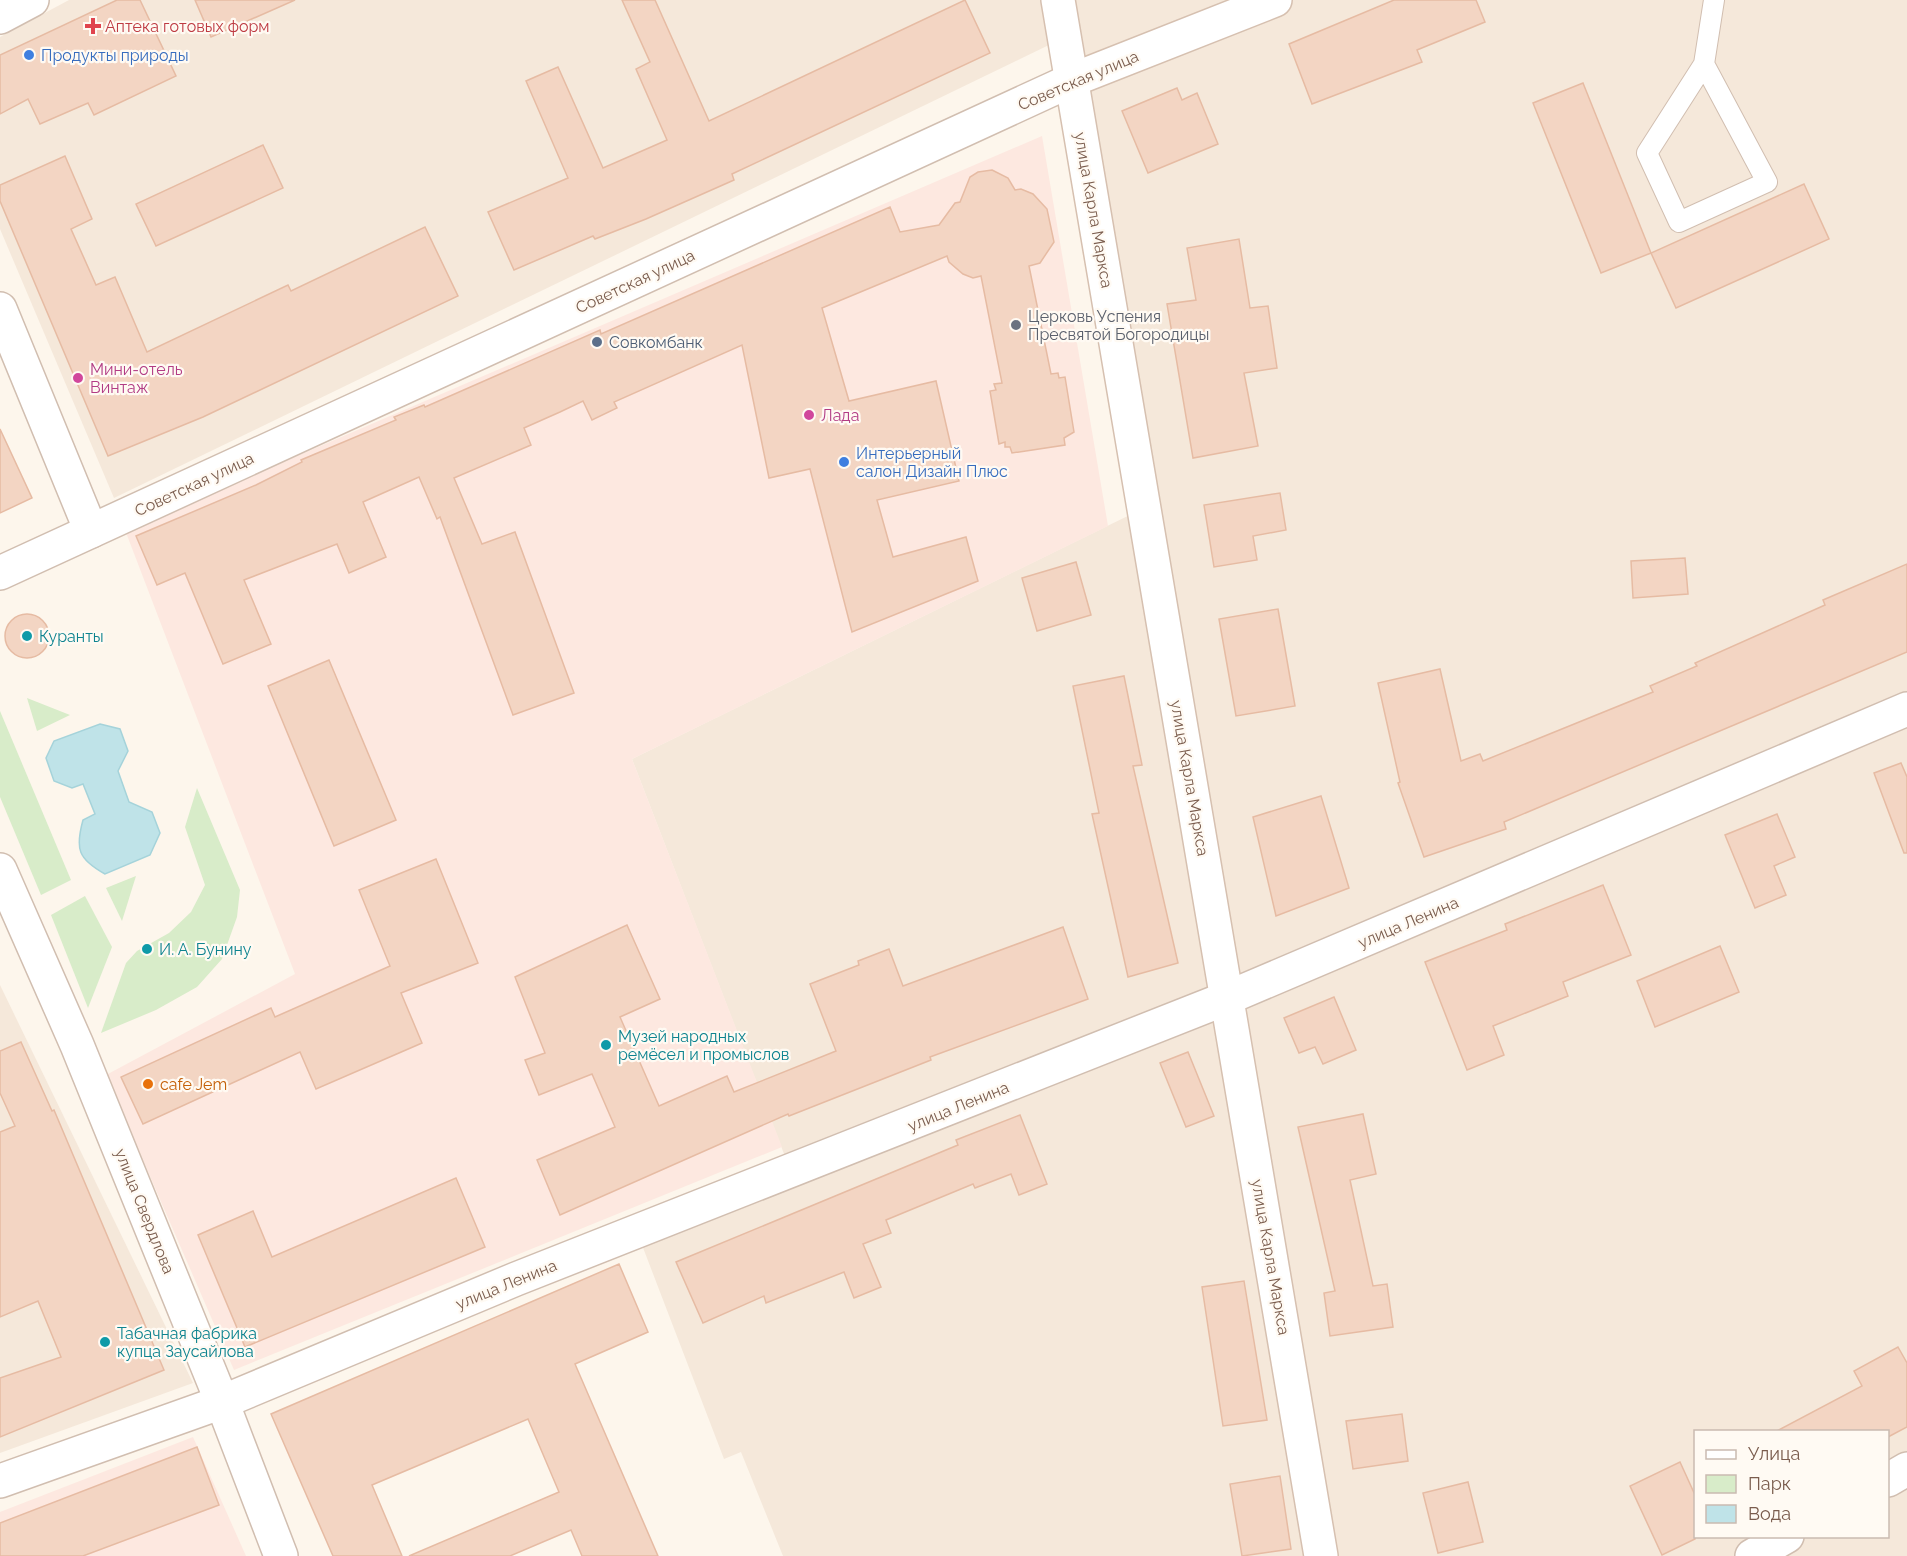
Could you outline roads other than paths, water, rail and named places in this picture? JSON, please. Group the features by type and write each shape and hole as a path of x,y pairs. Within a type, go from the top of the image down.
{"street":[{"path":"0,17 32,0"},
{"name":"улица Карла Маркса","path":"1058,0 1321,1556"},
{"name":"Советская улица","path":"0,573 1072,80 1275,0"},
{"path":"0,309 92,531"},
{"name":"улица Ленина","path":"0,1481 222,1402 516,1279 1227,999 1907,709"},
{"name":"улица Свердлова","path":"0,870 77,1045 222,1402 281,1556"},
{"path":"1889,1479 1907,1469"},
{"path":"1752,1556 1784,1538"}],"lane":[{"path":"1704,64 1767,182 1679,222 1647,153 1704,64 1714,0"}],"water":[{"path":"100,724 120,729 128,751 118,771 129,802 152,812 160,833 150,855 105,874 84,858 79,846 83,820 95,814 83,784 72,788 54,781 46,758 54,741"}],"place":[{"name":"Аптека готовых форм","path":"93,26"},
{"name":"Продукты природы","path":"29,55"},
{"name":"Церковь Успения Пресвятой Богородицы","path":"1016,325"},
{"name":"Совкомбанк","path":"597,342"},
{"name":"Мини-отель Винтаж","path":"78,378"},
{"name":"Лада","path":"809,415"},
{"name":"Интерьерный салон Дизайн Плюс","path":"844,462"},
{"name":"Куранты","path":"27,636"},
{"name":"И. А. Бунину","path":"147,949"},
{"name":"Музей народных ремёсел и промыслов","path":"606,1045"},
{"name":"cafe Jem","path":"148,1084"},
{"name":"Табачная фабрика купца Заусайлова","path":"105,1342"}]}
